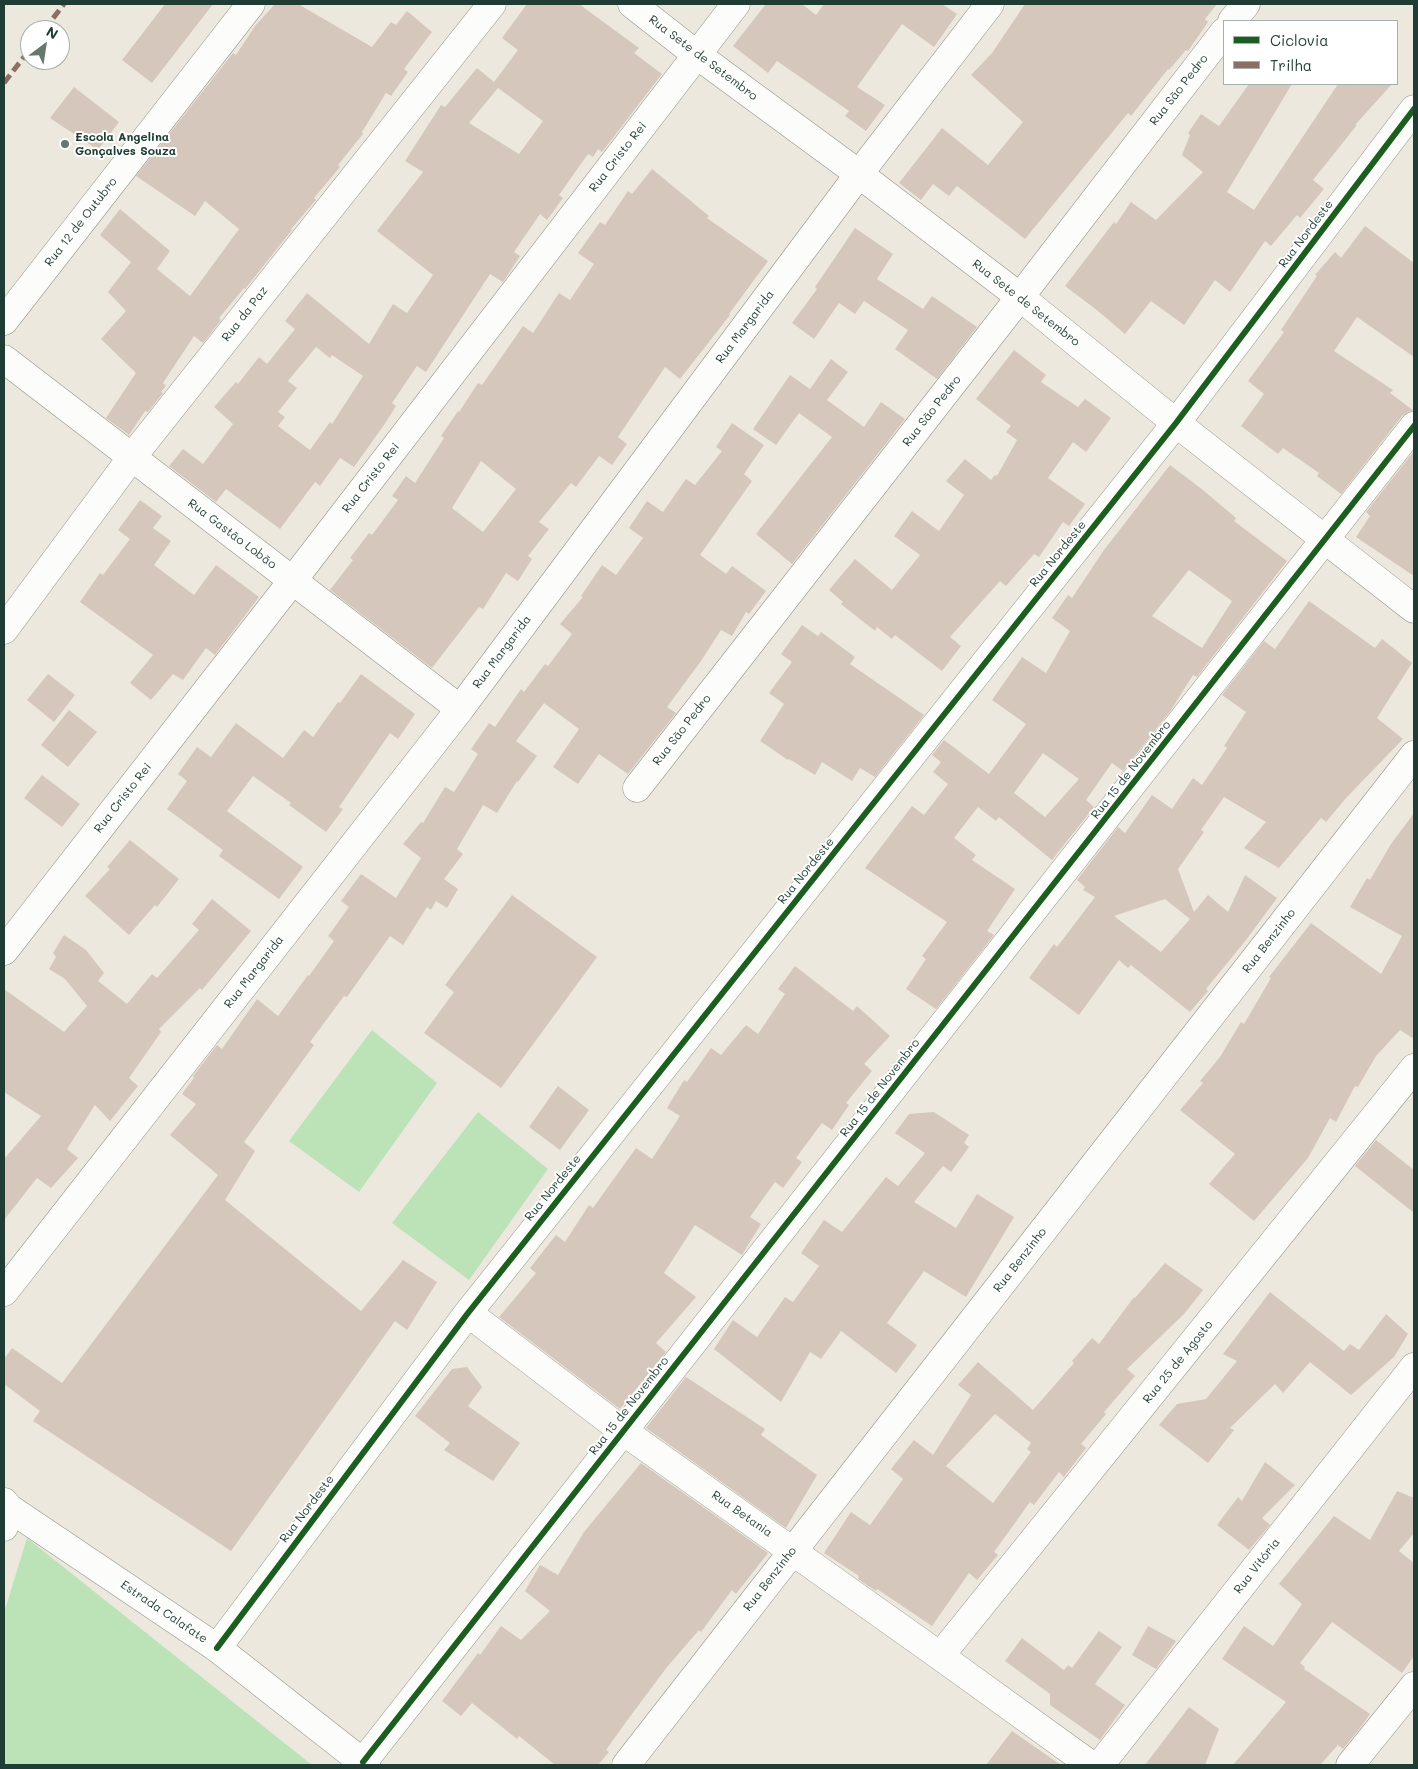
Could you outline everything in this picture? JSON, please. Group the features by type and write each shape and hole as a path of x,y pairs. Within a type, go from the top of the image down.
{"street":[{"name":"Rua 12 de Outubro","path":"4,321 251,4"},
{"name":"Rua da Paz","path":"4,630 132,457 492,4"},
{"name":"Rua Sete de Setembro","path":"632,4 697,55 859,174 1020,298 1414,609"},
{"name":"Rua Cristo Rei","path":"4,951 293,580 736,4"},
{"name":"Rua Margarida","path":"4,1292 460,709 859,174 990,4"},
{"path":"1233,20 1246,4"},
{"name":"Rua São Pedro","path":"637,788 1020,298 1223,33"},
{"name":"Rua Nordeste","path":"217,1648 468,1313 1176,423 1414,109"},
{"name":"Rua Gastão Lobão","path":"4,358 460,709"},
{"name":"Rua 15 de Novembro","path":"364,1764 623,1431 1327,539 1414,426"},
{"name":"Rua Benzinho","path":"626,1765 1414,755"},
{"name":"Rua 25 de Agosto","path":"940,1656 1414,1068"},
{"name":"Rua Betania","path":"468,1313 623,1431 1091,1765"},
{"name":"Rua Vitória","path":"1100,1765 1414,1367"},
{"name":"Estrada Calafate","path":"6,1513 217,1648 364,1764"},
{"path":"1350,1765 1414,1686"}],"green space":[{"path":"372,1030 437,1083 359,1192 289,1141"},
{"path":"478,1112 548,1169 469,1280 392,1223"},
{"path":"27,1538 312,1765 4,1765 4,1613"}],"building":[{"path":"165,4 213,4 152,83 122,60"},
{"path":"275,4 298,4 372,47 391,22 396,25 407,11 432,32 404,69 408,72 391,96 386,93 362,132 363,134 338,165 340,167 314,198 316,200 245,289 219,318 221,320 203,343 194,336 163,383 166,386 161,392 163,393 148,412 145,411 129,435 106,418 136,373 101,339 126,311 108,292 131,262 100,235 120,209 170,251 157,269 190,296 239,229 205,201 195,216 136,176 233,53 236,55 255,26"},
{"path":"527,4 579,4 639,48 634,53 662,74 602,152 598,149 593,157 588,154 559,195 563,198 547,220 540,214 514,252 520,256 503,282 490,274 426,372 417,366 392,403 396,406 354,467 340,458 320,486 315,482 280,529 226,489 216,502 169,466 183,449 203,464 233,424 214,407 236,382 238,384 259,357 267,364 295,329 285,321 307,293 369,344 393,304 407,313 433,275 377,231 423,172 405,161 441,105 445,107 477,68 494,82 518,50 502,38","holes":["498,88 543,121 519,154 469,123","316,347 330,358 332,355 363,376 332,424 330,422 310,450 278,426 285,417 278,412 297,388 288,381"]},
{"path":"766,4 802,4 816,15 824,4 942,4 957,14 934,47 902,24 857,87 885,105 866,131 845,116 849,111 777,61 768,73 733,46"},
{"path":"1025,4 1217,4 1205,19 1208,22 1188,51 1186,50 1168,69 1131,116 1128,113 1025,239 957,186 949,196 933,184 921,200 899,183 942,128 988,165 1023,122 971,75 992,53"},
{"path":"1248,85 1291,85 1227,192 1254,210 1337,85 1391,85 1355,125 1357,125 1313,180 1324,189 1300,218 1297,215 1271,246 1265,241 1230,292 1215,280 1184,325 1151,301 1125,334 1065,286 1114,222 1116,224 1131,202 1156,220 1203,172 1182,155 1190,135 1188,133 1201,114 1219,126"},
{"path":"74,87 119,122 98,150 50,118"},
{"path":"652,169 709,216 707,218 768,261 730,315 680,379 665,367 618,437 627,444 612,465 599,456 576,487 571,483 539,522 549,529 528,556 532,559 518,581 506,573 483,609 479,607 432,668 330,590 353,560 350,558 369,533 372,535 398,500 392,496 406,476 415,483 444,438 441,436 458,411 478,383 482,385 523,326 533,333 559,293 570,300 594,264 578,253 600,222 605,225 628,191 632,194","holes":["481,461 516,489 483,532 452,508"]},
{"path":"1365,226 1414,263 1414,357 1357,317 1334,351 1393,390 1390,393 1414,411 1402,416 1341,494 1317,476 1319,473 1283,448 1278,454 1241,426 1264,394 1248,381 1284,332 1281,330 1317,276 1315,275 1335,252 1341,258"},
{"path":"855,228 893,254 877,279 923,309 932,296 977,327 937,379 895,349 908,330 864,301 855,314 839,303 814,339 792,323 817,289 815,287"},
{"path":"1014,350 1046,375 1041,382 1078,407 1085,399 1111,418 1086,452 1073,442 1048,478 1085,504 1069,526 1063,522 1039,557 1034,554 1006,586 1000,581 950,637 961,646 942,671 895,635 892,639 877,627 875,631 841,604 843,602 829,590 855,559 892,590 920,555 894,536 912,511 939,531 964,495 946,481 965,459 991,480 995,475 997,476 1017,440 1006,432 1011,426 976,399"},
{"path":"831,359 848,372 827,400 864,427 881,402 905,419 792,564 756,534 832,437 799,413 776,445 753,429 790,375 810,389"},
{"path":"732,423 764,445 744,474 752,481 700,555 726,574 732,566 766,591 749,614 746,612 732,636 721,630 667,707 676,713 628,774 599,754 578,784 553,767 579,729 544,703 516,741 537,756 517,781 497,813 483,805 457,849 463,854 444,879 458,889 447,908 436,901 431,910 427,907 403,945 390,936 347,997 344,996 310,1042 314,1045 244,1142 255,1151 225,1200 361,1311 403,1260 437,1282 407,1330 395,1321 231,1551 33,1421 40,1411 4,1384 4,1359 12,1348 62,1383 218,1175 170,1135 196,1104 182,1094 194,1078 193,1076 217,1045 222,1049 257,999 278,1016 334,941 328,936 349,907 341,901 361,874 396,898 421,858 403,844 421,822 423,823 445,787 454,792 478,754 471,749 489,723 495,727 521,689 524,692 545,664 548,666 572,634 560,624 583,597 581,596 602,565 616,575 643,538 629,528 647,501 663,512 686,479 695,485 722,451 716,447"},
{"path":"1414,451 1414,576 1356,537 1370,516 1366,512"},
{"path":"1170,465 1236,518 1234,521 1287,561 1197,677 1193,675 1171,710 1123,771 1112,763 1086,800 1094,807 1052,860 999,817 996,821 978,807 954,838 976,855 972,860 1015,889 987,931 994,935 936,1009 906,989 926,959 922,956 947,922 865,868 912,806 924,815 948,784 933,772 941,762 932,755 944,740 989,774 1026,724 992,700 1022,657 1046,673 1070,631 1052,618 1068,595 1072,598 1104,550","holes":["1189,570 1232,601 1202,648 1152,616","1043,753 1079,779 1045,817 1014,793"]},
{"path":"140,500 162,516 153,528 171,541 154,565 194,595 216,565 259,597 215,655 206,648 183,680 173,674 151,700 130,683 153,655 80,602 100,573 103,575 130,539 118,530"},
{"path":"1309,601 1375,648 1382,639 1412,663 1377,718 1403,739 1347,797 1326,822 1321,818 1279,868 1244,848 1266,822 1224,797 1201,830 1204,832 1178,869 1194,912 1208,895 1228,912 1245,875 1277,898 1206,989 1208,991 1190,1012 1131,965 1128,968 1119,960 1079,1015 1029,978 1054,944 1057,947 1095,897 1083,890 1085,887 1077,880 1118,827 1125,833 1152,795 1172,809 1193,778 1202,785 1227,748 1224,746 1246,712 1222,695 1264,641 1275,649","holes":["1165,899 1190,919 1161,952 1114,916"]},
{"path":"802,625 818,636 821,632 855,657 850,664 924,715 875,777 860,768 852,781 822,762 815,775 760,741 784,704 769,693 792,662 781,654"},
{"path":"48,674 75,695 54,722 27,700"},
{"path":"361,674 415,714 398,739 390,733 339,807 343,809 326,832 289,805 291,803 253,776 227,811 303,867 279,899 219,856 223,850 167,809 187,781 178,774 197,747 211,757 236,723 283,758 304,730 313,737"},
{"path":"69,710 97,732 68,767 41,745"},
{"path":"42,775 80,804 62,827 24,798"},
{"path":"1414,813 1414,1039 1400,1030 1376,1056 1358,1087 1355,1086 1336,1122 1330,1118 1308,1158 1254,1221 1209,1184 1235,1154 1180,1110 1203,1083 1200,1081 1220,1057 1241,1022 1244,1024 1271,978 1269,977 1311,923 1381,974 1402,936 1350,907 1367,878 1370,880 1391,844"},
{"path":"130,840 179,879 157,907 155,905 129,935 85,896 110,869 107,867"},
{"path":"512,895 597,957 501,1088 424,1033 454,992 445,985"},
{"path":"212,899 251,931 202,990 200,988 159,1029 161,1032 129,1078 138,1086 110,1121 95,1105 67,1149 78,1158 51,1188 37,1178 4,1220 4,1159 41,1116 4,1092 4,989 64,1032 87,1006 65,979 49,969 56,957 53,953 64,935 86,950 104,973 98,981 127,1004 152,974 157,978 199,930 192,924"},
{"path":"795,966 853,1011 857,1006 890,1036 864,1064 872,1071 846,1103 849,1105 832,1130 822,1123 796,1158 802,1162 783,1188 775,1182 750,1217 761,1224 742,1255 695,1225 664,1273 696,1297 656,1343 666,1352 620,1409 499,1317 536,1273 530,1268 556,1235 565,1242 589,1205 593,1208 636,1148 652,1159 680,1116 667,1108 684,1080 687,1082 711,1048 721,1055 746,1025 758,1034 785,994 778,989"},
{"path":"558,1086 589,1110 560,1150 529,1127"},
{"path":"934,1112 969,1135 964,1143 969,1147 951,1172 943,1166 914,1202 956,1228 977,1194 1014,1217 966,1297 924,1271 887,1323 917,1345 896,1373 841,1331 821,1359 810,1352 781,1402 714,1349 733,1320 757,1337 785,1297 793,1302 819,1266 801,1253 824,1220 842,1232 886,1177 898,1186 925,1153 895,1133 909,1114"},
{"path":"1376,1140 1414,1170 1414,1213 1355,1166"},
{"path":"1165,1263 1203,1290 1184,1314 1127,1369 1135,1376 1104,1412 1106,1414 1081,1444 1086,1448 1064,1477 1059,1472 1034,1505 1030,1502 994,1552 998,1555 977,1580 969,1573 932,1626 877,1589 876,1591 858,1579 859,1576 824,1553 851,1512 870,1525 903,1479 891,1469 914,1440 933,1455 971,1395 958,1385 978,1362 1033,1410 1074,1363 1072,1361 1092,1338 1099,1344","holes":["995,1414 1031,1443 1027,1449 1031,1452 993,1503 946,1466"]},
{"path":"1270,1292 1344,1351 1350,1344 1359,1350 1386,1314 1408,1334 1394,1357 1351,1395 1310,1362 1283,1393 1275,1384 1230,1428 1234,1430 1208,1463 1159,1425 1177,1404 1206,1399 1237,1361 1223,1354"},
{"path":"467,1367 482,1387 468,1406 520,1443 493,1481 444,1450 450,1443 415,1416 452,1369"},
{"path":"686,1377 765,1429 761,1435 817,1475 786,1528 646,1428"},
{"path":"1265,1462 1295,1485 1262,1518 1270,1525 1249,1550 1217,1525 1238,1497 1242,1501"},
{"path":"641,1463 768,1553 736,1594 732,1590 701,1632 699,1630 667,1667 606,1750 609,1752 598,1765 555,1765 519,1736 517,1739 472,1703 461,1716 442,1701 501,1626 521,1640 550,1611 525,1591 540,1565 558,1575 584,1532"},
{"path":"1397,1491 1414,1498 1414,1533 1399,1551 1414,1563 1414,1656 1402,1673 1332,1622 1300,1663 1305,1667 1304,1669 1370,1714 1343,1749 1338,1745 1320,1765 1233,1765 1286,1702 1222,1659 1244,1626 1273,1646 1302,1604 1279,1584 1334,1516 1370,1540"},
{"path":"1148,1626 1176,1641 1156,1669 1132,1655"},
{"path":"1099,1631 1122,1647 1095,1684 1125,1705 1100,1740 1050,1705 1050,1694 1005,1661 1022,1638 1064,1670 1068,1665 1072,1668"},
{"path":"1189,1707 1219,1729 1205,1765 1145,1765"},
{"path":"1012,1731 1061,1765 986,1765"}],"marked path":[{"path":"52,20 64,4"},
{"path":"4,83 20,62"}],"cycle path":[{"path":"217,1648 468,1313 1176,423 1414,109"},
{"path":"363,1762 1414,426"}],"place":[{"name":"Escola Angelina Gonçalves Souza","path":"65,144"}]}
